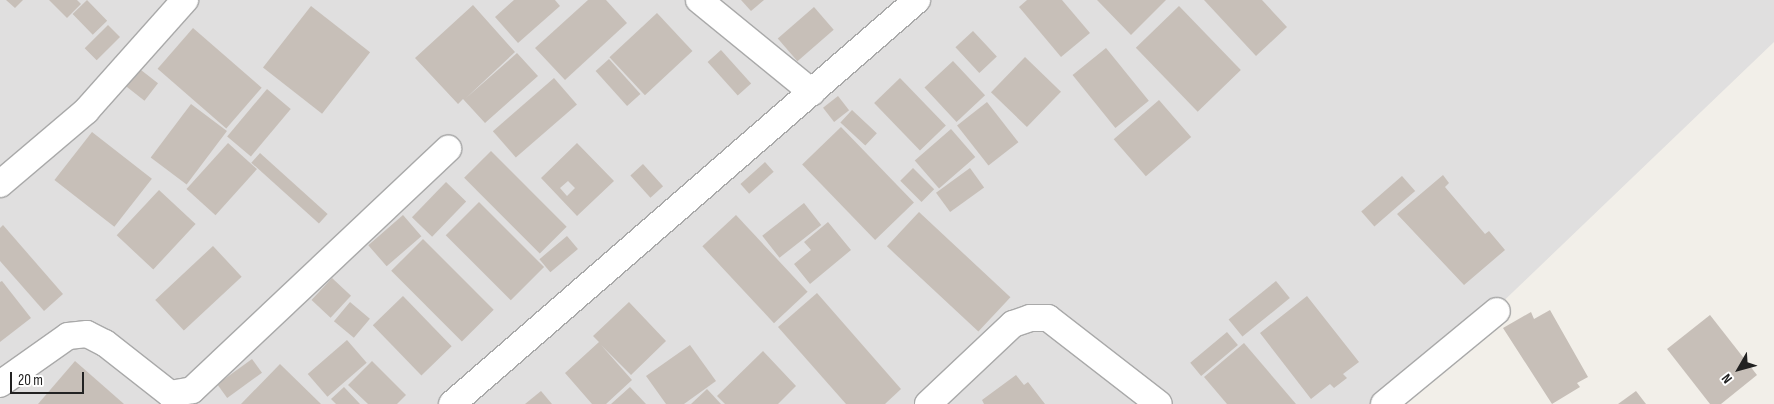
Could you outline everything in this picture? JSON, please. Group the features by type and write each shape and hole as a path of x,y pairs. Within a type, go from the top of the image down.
{"street":[{"path":"0,184 86,111 185,0"},
{"path":"699,0 812,92"},
{"path":"452,404 916,0"},
{"path":"0,384 68,336 88,334 106,343 170,394 192,390 448,149"},
{"path":"1384,404 1497,311"},
{"path":"928,404 1013,324 1030,318 1048,318 1159,404"}],"shaded area":[{"path":"0,0 1774,0 1774,42 1396,404 0,404"}],"building":[{"path":"6,0 23,0 15,8"},
{"path":"49,0 77,0 81,4 67,18"},
{"path":"87,0 107,21 93,35 73,14"},
{"path":"514,0 555,0 560,6 518,43 495,17"},
{"path":"588,0 606,0 627,23 565,80 535,48"},
{"path":"741,0 764,0 751,11"},
{"path":"1027,0 1062,0 1090,33 1061,57 1019,7"},
{"path":"1097,0 1166,0 1131,35"},
{"path":"1204,0 1262,0 1287,27 1256,56"},
{"path":"473,5 515,52 466,98 517,53 538,76 485,123 463,99 458,104 415,58"},
{"path":"311,6 370,52 322,114 263,67"},
{"path":"1179,6 1241,70 1198,112 1136,48"},
{"path":"814,7 834,30 797,61 778,38"},
{"path":"657,13 692,51 645,95 609,57"},
{"path":"108,25 120,37 97,60 85,48"},
{"path":"193,28 262,88 226,128 158,69"},
{"path":"973,31 997,57 979,73 955,47"},
{"path":"1106,48 1149,101 1115,128 1073,75"},
{"path":"721,50 751,83 738,95 708,62"},
{"path":"1025,57 1061,92 1027,127 991,92"},
{"path":"609,59 640,94 627,106 596,71"},
{"path":"953,61 985,95 957,122 924,88"},
{"path":"132,63 158,83 144,101 118,80"},
{"path":"554,78 577,104 516,158 493,131"},
{"path":"900,78 946,125 920,150 874,103"},
{"path":"267,89 291,109 251,156 227,136"},
{"path":"838,96 849,110 834,122 823,108"},
{"path":"1159,100 1191,137 1146,176 1114,139"},
{"path":"987,102 1018,142 988,166 957,125"},
{"path":"191,104 227,131 187,185 151,158"},
{"path":"852,110 877,133 865,146 840,122"},
{"path":"841,127 914,203 875,240 802,165"},
{"path":"951,129 975,157 939,188 915,160"},
{"path":"92,132 152,179 114,227 54,180"},
{"path":"228,143 257,169 215,215 187,189"},
{"path":"577,143 614,181 577,216 541,178","holes":["568,181 575,188 567,196 560,188"]},
{"path":"491,151 567,227 540,254 464,178"},
{"path":"260,153 328,214 319,224 251,163"},
{"path":"765,162 774,172 749,194 740,184"},
{"path":"643,164 663,186 650,198 630,175"},
{"path":"913,168 934,189 921,202 900,181"},
{"path":"970,168 984,187 950,212 936,193"},
{"path":"1443,175 1449,183 1445,187 1485,234 1489,231 1505,250 1464,285 1397,214"},
{"path":"1402,176 1415,191 1374,227 1361,211"},
{"path":"446,182 466,201 432,237 412,217"},
{"path":"159,190 196,224 153,269 117,235"},
{"path":"479,202 544,267 511,300 446,235"},
{"path":"804,203 821,225 779,258 762,236"},
{"path":"919,212 1010,297 978,332 887,246"},
{"path":"403,215 421,236 387,266 368,245"},
{"path":"736,215 808,292 774,323 702,246"},
{"path":"828,222 851,250 810,284 794,264 811,250 804,242"},
{"path":"3,225 63,294 44,311 0,261 0,228"},
{"path":"567,236 578,249 550,272 539,259"},
{"path":"423,239 494,310 462,342 391,271"},
{"path":"213,246 242,277 184,331 155,300"},
{"path":"332,278 351,296 331,318 312,300"},
{"path":"2,281 31,318 0,342 0,282"},
{"path":"1276,281 1290,298 1242,336 1229,319"},
{"path":"817,293 901,389 885,404 846,404 778,327"},
{"path":"403,296 452,346 421,376 373,325"},
{"path":"1307,296 1359,362 1343,374 1347,378 1334,388 1330,384 1311,399 1260,333"},
{"path":"350,302 370,319 354,338 334,321"},
{"path":"629,302 666,341 631,375 601,345 632,380 606,404 592,404 565,373 599,342 593,336"},
{"path":"1550,310 1588,377 1577,383 1580,387 1552,404 1503,328 1531,312 1534,319"},
{"path":"1710,315 1757,375 1721,404 1710,404 1667,349"},
{"path":"1227,332 1238,345 1201,376 1190,363"},
{"path":"347,340 367,363 327,397 308,374"},
{"path":"1244,343 1296,404 1227,404 1204,377"},
{"path":"690,345 716,381 684,404 666,404 646,376"},
{"path":"763,351 796,386 778,404 725,404 717,396"},
{"path":"252,359 262,373 227,398 217,384"},
{"path":"75,361 124,404 38,404"},
{"path":"372,361 406,395 397,404 368,404 348,385"},
{"path":"280,364 321,404 241,404"},
{"path":"1016,375 1024,385 1028,382 1045,404 984,404 982,400"},
{"path":"344,387 360,404 336,404 331,399"},
{"path":"630,387 646,404 611,404"},
{"path":"707,389 721,404 691,404"},
{"path":"541,391 552,404 525,404"},
{"path":"1636,391 1646,404 1618,404"}]}
